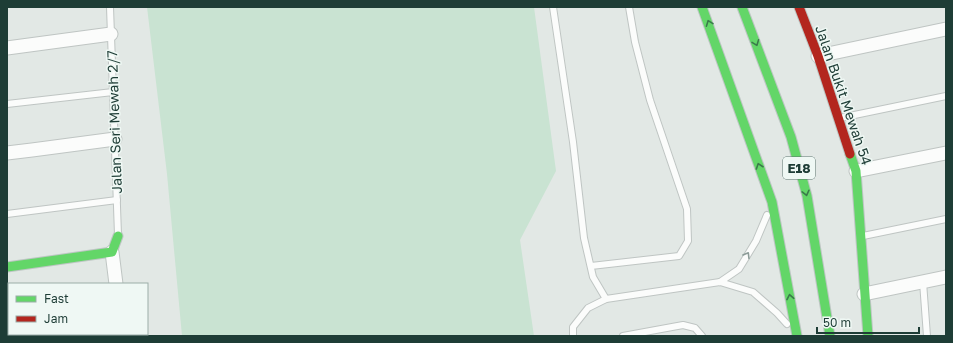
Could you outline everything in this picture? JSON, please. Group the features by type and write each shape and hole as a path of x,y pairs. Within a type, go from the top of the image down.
{"main road":[{"name":"E18","path":"702,7 772,202 797,336"},
{"name":"E18","path":"742,7 791,137 807,196 830,336"},
{"name":"Jalan Bukit Mewah 54","path":"800,7 818,56 856,171 868,336"},
{"path":"7,267 112,252 118,236"}],"street":[{"path":"818,56 946,29"},
{"path":"7,48 111,34"},
{"path":"7,153 115,139"},
{"path":"856,171 946,153"},
{"path":"112,252 116,283"},
{"path":"864,294 946,277"}],"lane":[{"name":"Jalan Seri Mewah 2/7","path":"110,7 118,236"},
{"path":"553,7 573,142 584,238 593,277 606,299"},
{"path":"591,266 679,256 688,241 687,209 650,100 635,42 630,7"},
{"path":"7,104 113,92"},
{"path":"838,118 946,96"},
{"path":"7,214 117,200"},
{"path":"720,282 739,269 756,241 772,202"},
{"path":"861,237 946,220"},
{"path":"573,336 573,327 588,308 606,299 720,282 754,292 778,313 797,336"},
{"path":"923,282 927,336"},
{"path":"623,336 683,325 695,328 702,336"}],"green space":[{"path":"147,7 534,7 556,171 520,240 534,336 182,336 167,174"}],"traffic: fast":[{"path":"702,7 772,202 797,336"},
{"path":"742,7 791,137 807,196 830,336"},
{"path":"850,154 856,171 868,336"},
{"path":"7,267 112,252 118,236"}],"traffic: jam":[{"path":"799,7 818,56 850,154"}]}
